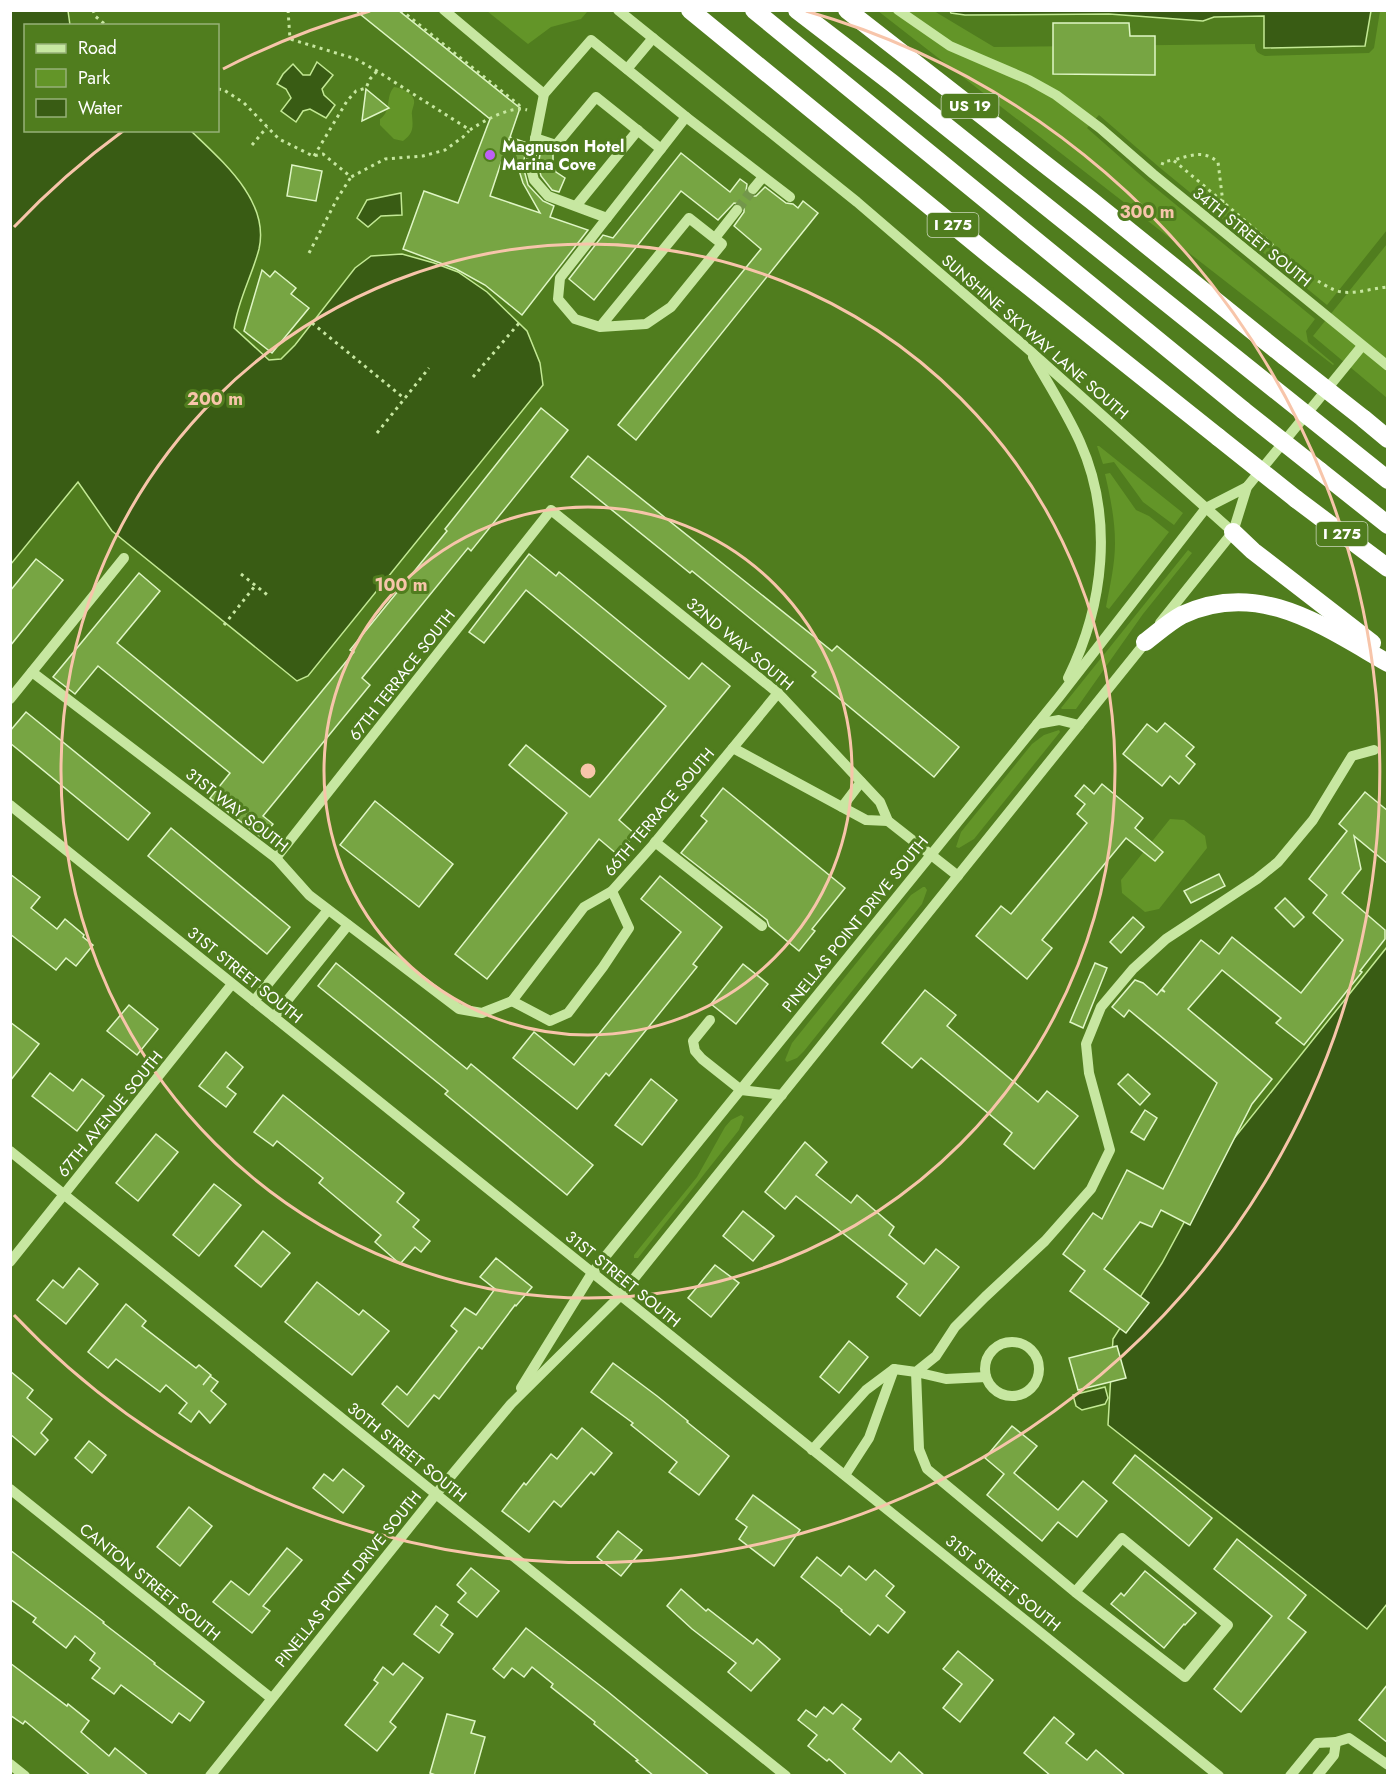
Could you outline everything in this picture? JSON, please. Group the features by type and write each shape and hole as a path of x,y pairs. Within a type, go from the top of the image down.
{"highway":[{"name":"I 275","path":"690,10 992,257 1296,499 1388,568"},
{"name":"I 275","path":"754,10 1243,410 1388,525"},
{"path":"797,10 892,83 1388,480"},
{"name":"US 19","path":"847,10 1092,201 1388,439"},
{"path":"1233,532 1253,551 1388,656"},
{"path":"1145,642 1180,616 1200,608 1228,602 1256,602 1284,608 1312,620 1388,663"}],"street":[{"path":"444,10 544,94"},
{"name":"SUNSHINE SKYWAY LANE SOUTH","path":"618,10 857,202 1028,349 1233,532"},
{"name":"34TH STREET SOUTH","path":"898,10 950,46 1029,80 1056,95 1100,128 1162,182 1388,366"},
{"path":"627,69 653,38"},
{"path":"607,219 548,196 534,180 530,165 544,94 591,40 790,197"},
{"path":"535,138 556,145 596,97 662,149"},
{"path":"600,327 688,218 722,244 671,307 646,324 600,327 575,319 558,299 560,278 686,117"},
{"path":"576,207 638,130"},
{"path":"753,189 764,177"},
{"path":"715,238 737,210"},
{"name":"PINELLAS POINT DRIVE SOUTH","path":"210,1776 511,1404 620,1296 782,1095 1233,532 1247,487 1362,346"},
{"path":"1028,349 1080,442 1094,486 1100,521 1101,561 1095,599 1080,648 1059,697"},
{"name":"PINELLAS POINT DRIVE SOUTH","path":"511,1404 592,1273 1059,697 1206,508 1247,487"},
{"name":"32ND WAY SOUTH","path":"551,510 778,693 880,802 888,821 958,876"},
{"name":"67TH TERRACE SOUTH","path":"276,858 551,510"},
{"path":"10,699 124,558"},
{"name":"31ST WAY SOUTH","path":"32,672 276,858 309,896 459,1009 482,1013 512,1001"},
{"name":"66TH TERRACE SOUTH","path":"512,1001 584,907 612,891 656,842 778,693"},
{"path":"1037,724 1059,720 1079,725"},
{"name":"32ND WAY SOUTH","path":"733,748 866,820 888,821"},
{"path":"916,1372 936,1356 955,1327 1045,1241 1091,1189 1110,1150 1089,1073 1086,1044 1101,1006 1133,969 1166,939 1257,879 1278,862 1313,820 1352,756 1374,750"},
{"path":"842,807 861,782"},
{"name":"31ST STREET SOUTH","path":"10,805 1219,1776"},
{"path":"656,842 762,926"},
{"path":"512,1001 550,1021 568,1014 629,928 612,891"},
{"path":"254,1001 328,910"},
{"path":"274,1017 348,925"},
{"name":"67TH AVENUE SOUTH","path":"10,1262 232,984"},
{"path":"710,1020 693,1041 695,1051 702,1059 741,1090 782,1095"},
{"name":"30TH STREET SOUTH","path":"10,1151 786,1776"},
{"path":"1005,1342 1022,1343 1036,1354 1040,1372 1031,1389 1023,1394 1014,1397 1005,1396 997,1392 986,1377 986,1360 997,1346 1005,1342"},
{"path":"845,1475 869,1438 894,1369"},
{"path":"812,1450 866,1390 894,1369 946,1379 986,1377"},
{"path":"916,1372 919,1449 927,1468 1075,1592 1185,1677 1228,1625 1122,1538 1075,1592"},
{"name":"CANTON STREET SOUTH","path":"10,1489 271,1698"},
{"path":"1290,1776 1317,1743 1336,1742 1348,1738 1387,1765"},
{"path":"1317,1776 1334,1755 1336,1742"},
{"path":"10,1764 25,1776"}],"path":[{"path":"93,10 95,16 105,24"},
{"path":"288,10 290,39 356,59 470,130"},
{"path":"401,10 520,108 540,115"},
{"path":"313,156 347,101 356,91 366,88 377,70"},
{"path":"219,89 244,103 279,139 313,156 323,154 351,177"},
{"path":"309,253 351,177 385,159 423,156 445,150 484,120 520,108"},
{"path":"252,145 267,127"},
{"path":"1223,203 1218,162 1202,153 1173,160 1223,203 1303,271 1322,283 1340,292 1358,292 1388,287"},
{"path":"473,377 520,322"},
{"path":"312,323 405,399"},
{"path":"377,433 429,368"},
{"path":"241,574 270,597"},
{"path":"224,625 255,586"}],"green space":[{"path":"487,11 586,11 581,19 551,27 528,44"},
{"path":"878,11 934,11 994,47 1255,44 1257,52 1265,56 1369,53 1374,48 1380,11 1387,11 1387,230 1327,305 1099,115 1087,128 1147,181 1315,319 1306,331 1308,342 1334,364 1333,365"},
{"path":"394,87 403,89 414,100 412,130 403,141 394,139 380,125 380,119 386,112"},
{"path":"1387,244 1387,398 1313,336"},
{"path":"1097,446 1183,513 1174,525 1143,502 1114,462 1103,464"},
{"path":"1110,473 1136,510 1149,516 1169,532 1109,609 1106,607 1115,543 1113,516 1105,474"},
{"path":"1188,550 1192,553 1143,614 1076,709 1062,709 1061,708"},
{"path":"1059,730 1060,732 974,839 959,848 956,847 961,832 1032,744 1044,735"},
{"path":"1170,819 1184,820 1205,836 1207,848 1159,909 1145,912 1122,893 1121,880"},
{"path":"923,887 927,890 922,904 804,1051 797,1058 787,1062 785,1060 792,1043 911,895"},
{"path":"741,1115 744,1117 739,1130 638,1258 634,1258 634,1255 697,1177 725,1127 731,1120"}],"water":[{"path":"11,10 68,11 70,24 24,24 24,132 192,132 241,183 250,198 261,231 259,249 234,328 269,360 281,359 295,345 355,268 371,256 402,254 458,272 487,292 527,331 540,363 543,385 308,676 297,681 112,531 78,482 11,564"},
{"path":"950,11 1371,11 1365,46 1264,48 1264,16 1214,17 1203,21 1109,14 965,15"},
{"path":"317,62 333,75 322,89 324,95 335,105 326,118 310,109 303,111 296,122 281,111 291,98 286,89 277,84 293,64 303,75 310,75"},
{"path":"401,193 402,215 381,216 368,227 357,218 367,200"},
{"path":"1387,947 1387,1604 1367,1629 1108,1425 1113,1339 1162,1263 1220,1156"},
{"path":"1105,1387 1108,1398 1105,1404 1082,1410 1076,1406 1073,1395"}],"building":[{"name":"Magnuson Hotel Marina Cove","path":"355,10 398,10 520,108 510,137 527,143 523,166 528,185 543,201 554,206 550,217 588,230 522,315 485,285 456,269 403,249 424,191 458,203 490,119","holes":["509,139 523,183 540,213 490,196"]},
{"path":"1053,23 1129,23 1130,36 1155,36 1155,75 1053,74"},
{"path":"366,89 389,108 362,121"},
{"path":"541,149 553,153 553,167 565,178 559,192 552,190 541,176 538,165"},
{"path":"681,153 730,192 740,179 747,184 746,191 751,196 756,196 765,187 786,203 798,208 803,201 818,213 636,440 618,425 761,249 734,226 744,212 741,204 734,203 718,220 681,191 594,300 569,279 603,235 613,238"},
{"path":"292,165 322,171 316,201 287,196"},
{"path":"262,270 270,277 275,271 296,288 291,294 309,308 272,353 244,331"},
{"path":"541,408 568,430 471,551 468,548 362,678 370,685 263,816 273,824 262,838 210,798 230,773 98,666 75,694 53,677 139,573 160,591 117,643 263,763 354,652 350,650 447,531 445,529"},
{"path":"588,456 832,651 837,646 959,747 934,777 812,676 816,672 692,571 690,573 571,477"},
{"path":"529,554 556,576 559,572 689,679 702,663 730,686 619,820 635,834 618,855 599,839 487,979 455,954 567,813 509,765 526,745 590,797 666,706 526,590 484,643 469,632"},
{"path":"36,559 63,580 10,646 10,591"},
{"path":"26,712 150,813 128,840 10,743 10,731"},
{"path":"1165,723 1194,747 1186,756 1195,764 1179,784 1170,776 1162,786 1123,754 1147,724 1157,732"},
{"path":"1102,784 1143,818 1135,828 1163,852 1155,861 1126,838 1042,940 1052,948 1027,979 976,936 1001,906 1011,914 1087,823 1077,814 1085,804 1075,796 1084,785 1094,794"},
{"path":"723,788 845,888 812,929 815,931 799,951 769,926 767,920 681,853 707,821 701,816"},
{"path":"1365,792 1388,811 1388,864 1354,836 1361,869 1342,893 1385,930 1385,939 1304,1045 1276,1023 1281,1018 1222,970 1188,1009 1272,1079 1252,1104 1190,1225 1161,1210 1152,1227 1140,1222 1104,1269 1149,1303 1126,1333 1070,1291 1085,1271 1063,1254 1093,1213 1102,1219 1127,1170 1163,1189 1217,1083 1129,1010 1124,1017 1112,1007 1135,980 1143,983 1157,995 1161,990 1165,992 1162,989 1201,940 1219,954 1232,937 1301,993 1343,940 1313,913 1327,895 1309,879 1347,831 1339,824"},
{"path":"375,801 453,864 419,907 340,845"},
{"path":"171,828 290,927 267,954 148,856"},
{"path":"10,874 40,897 31,908 57,929 65,919 93,945 76,966 66,958 56,970 10,934"},
{"path":"1219,874 1225,886 1191,903 1184,891"},
{"path":"660,876 722,927 693,964 697,967 609,1076 606,1073 577,1109 513,1058 534,1032 574,1065 681,932 641,899"},
{"path":"1285,898 1304,917 1294,927 1275,908"},
{"path":"1133,917 1144,927 1121,953 1110,942"},
{"path":"336,963 467,1069 471,1064 593,1165 567,1195 445,1094 448,1091 318,986"},
{"path":"1095,963 1107,968 1083,1028 1070,1022"},
{"path":"743,964 768,984 736,1024 711,1004"},
{"path":"925,990 956,1015 947,1026 1038,1102 1047,1091 1078,1116 1034,1169 1004,1144 1012,1133 921,1058 912,1068 882,1043"},
{"path":"129,1005 158,1029 137,1055 107,1031"},
{"path":"10,1022 39,1044 10,1081"},
{"path":"226,1052 243,1067 227,1087 236,1094 226,1107 199,1086"},
{"path":"50,1073 73,1091 82,1079 104,1096 77,1131 32,1096"},
{"path":"1128,1074 1150,1094 1140,1105 1118,1084"},
{"path":"651,1079 677,1100 642,1145 615,1125"},
{"path":"283,1095 404,1193 397,1202 419,1220 413,1227 430,1241 421,1252 415,1247 400,1264 375,1242 381,1235 319,1183 323,1178 277,1141 273,1146 254,1132"},
{"path":"1145,1110 1157,1118 1144,1140 1131,1132"},
{"path":"156,1134 178,1152 138,1201 116,1183"},
{"path":"805,1142 827,1162 816,1175 851,1203 857,1195 894,1227 889,1235 924,1264 936,1249 959,1267 920,1316 897,1297 907,1284 796,1196 785,1209 765,1192"},
{"path":"214,1184 241,1205 199,1256 173,1235"},
{"path":"743,1211 774,1236 753,1261 723,1236"},
{"path":"263,1231 290,1253 261,1287 235,1266"},
{"path":"496,1258 532,1287 515,1305 482,1349 479,1347 439,1399 434,1395 408,1427 382,1404 397,1386 407,1395 457,1331 451,1326 465,1308 476,1315 495,1289 480,1277"},
{"path":"715,1265 739,1283 711,1317 688,1298"},
{"path":"79,1268 98,1284 66,1324 37,1300 53,1280 63,1288"},
{"path":"317,1282 359,1315 363,1310 389,1331 352,1375 285,1322"},
{"path":"126,1304 146,1321 142,1326 196,1368 199,1365 218,1382 211,1391 226,1404 210,1423 199,1411 191,1422 179,1413 187,1403 166,1385 160,1392 116,1359 108,1368 88,1352"},
{"path":"849,1341 868,1357 839,1393 820,1377"},
{"path":"1117,1346 1126,1378 1078,1390 1069,1358"},
{"path":"613,1363 729,1456 699,1495 669,1472 677,1462 631,1425 633,1423 591,1392"},
{"path":"10,1371 33,1390 27,1398 52,1419 41,1433 48,1440 35,1455 10,1434"},
{"path":"1012,1426 1037,1446 1014,1473 1058,1510 1083,1481 1107,1501 1077,1537 1058,1522 1042,1541 987,1495 1004,1474 985,1458"},
{"path":"582,1428 612,1453 594,1475 591,1472 561,1507 554,1501 529,1532 502,1511 551,1454 557,1459"},
{"path":"89,1441 106,1455 92,1473 75,1458"},
{"path":"1135,1455 1212,1518 1189,1546 1113,1483"},
{"path":"343,1469 364,1486 343,1513 313,1488 324,1474 333,1481"},
{"path":"753,1495 800,1530 774,1566 739,1539 747,1527 736,1519"},
{"path":"189,1507 212,1526 180,1566 157,1547"},
{"path":"618,1531 642,1550 621,1576 597,1557"},
{"path":"1237,1539 1306,1595 1288,1618 1306,1632 1241,1712 1214,1689 1272,1616 1214,1569"},
{"path":"287,1548 302,1560 263,1606 270,1611 252,1633 213,1602 231,1581 249,1595"},
{"path":"10,1550 204,1702 190,1721 179,1713 172,1723 121,1685 114,1694 92,1678 100,1668 90,1660 95,1653 75,1636 66,1648 33,1622 36,1618 10,1599"},
{"path":"817,1557 841,1576 849,1566 866,1580 875,1570 894,1586 886,1596 905,1612 888,1633 878,1625 870,1635 801,1577"},
{"path":"471,1568 499,1591 477,1617 458,1602 466,1593 457,1585"},
{"path":"1145,1571 1196,1613 1164,1648 1111,1604 1121,1593 1124,1596"},
{"path":"681,1589 706,1611 708,1609 753,1644 757,1639 780,1659 751,1691 728,1672 736,1663 692,1629 667,1606"},
{"path":"436,1606 448,1615 441,1625 453,1634 439,1653 414,1634"},
{"path":"526,1628 710,1776 654,1776 594,1724 595,1722 551,1687 553,1684 532,1667 524,1677 512,1668 504,1678 493,1669"},
{"path":"958,1651 993,1680 960,1722 943,1708 962,1684 943,1669"},
{"path":"10,1663 89,1721 81,1732 109,1756 115,1748 149,1776 91,1776 25,1721 23,1724 10,1715"},
{"path":"403,1663 423,1678 390,1722 396,1727 377,1751 345,1725 378,1683 374,1680 383,1667 393,1675"},
{"path":"1388,1684 1388,1743 1359,1720"},
{"path":"842,1704 861,1719 853,1729 891,1762 899,1752 925,1776 848,1776 829,1759 827,1761 808,1746 817,1735 798,1720 806,1710 816,1717 824,1707 833,1714"},
{"path":"447,1714 475,1721 471,1733 485,1737 474,1776 438,1776 430,1773"},
{"path":"1054,1717 1074,1734 1066,1743 1087,1760 1096,1750 1126,1776 1051,1776 1024,1753"}],"tunnel":[{"path":"737,210 753,189"}],"place":[{"name":"Magnuson Hotel Marina Cove","path":"490,155"}]}
